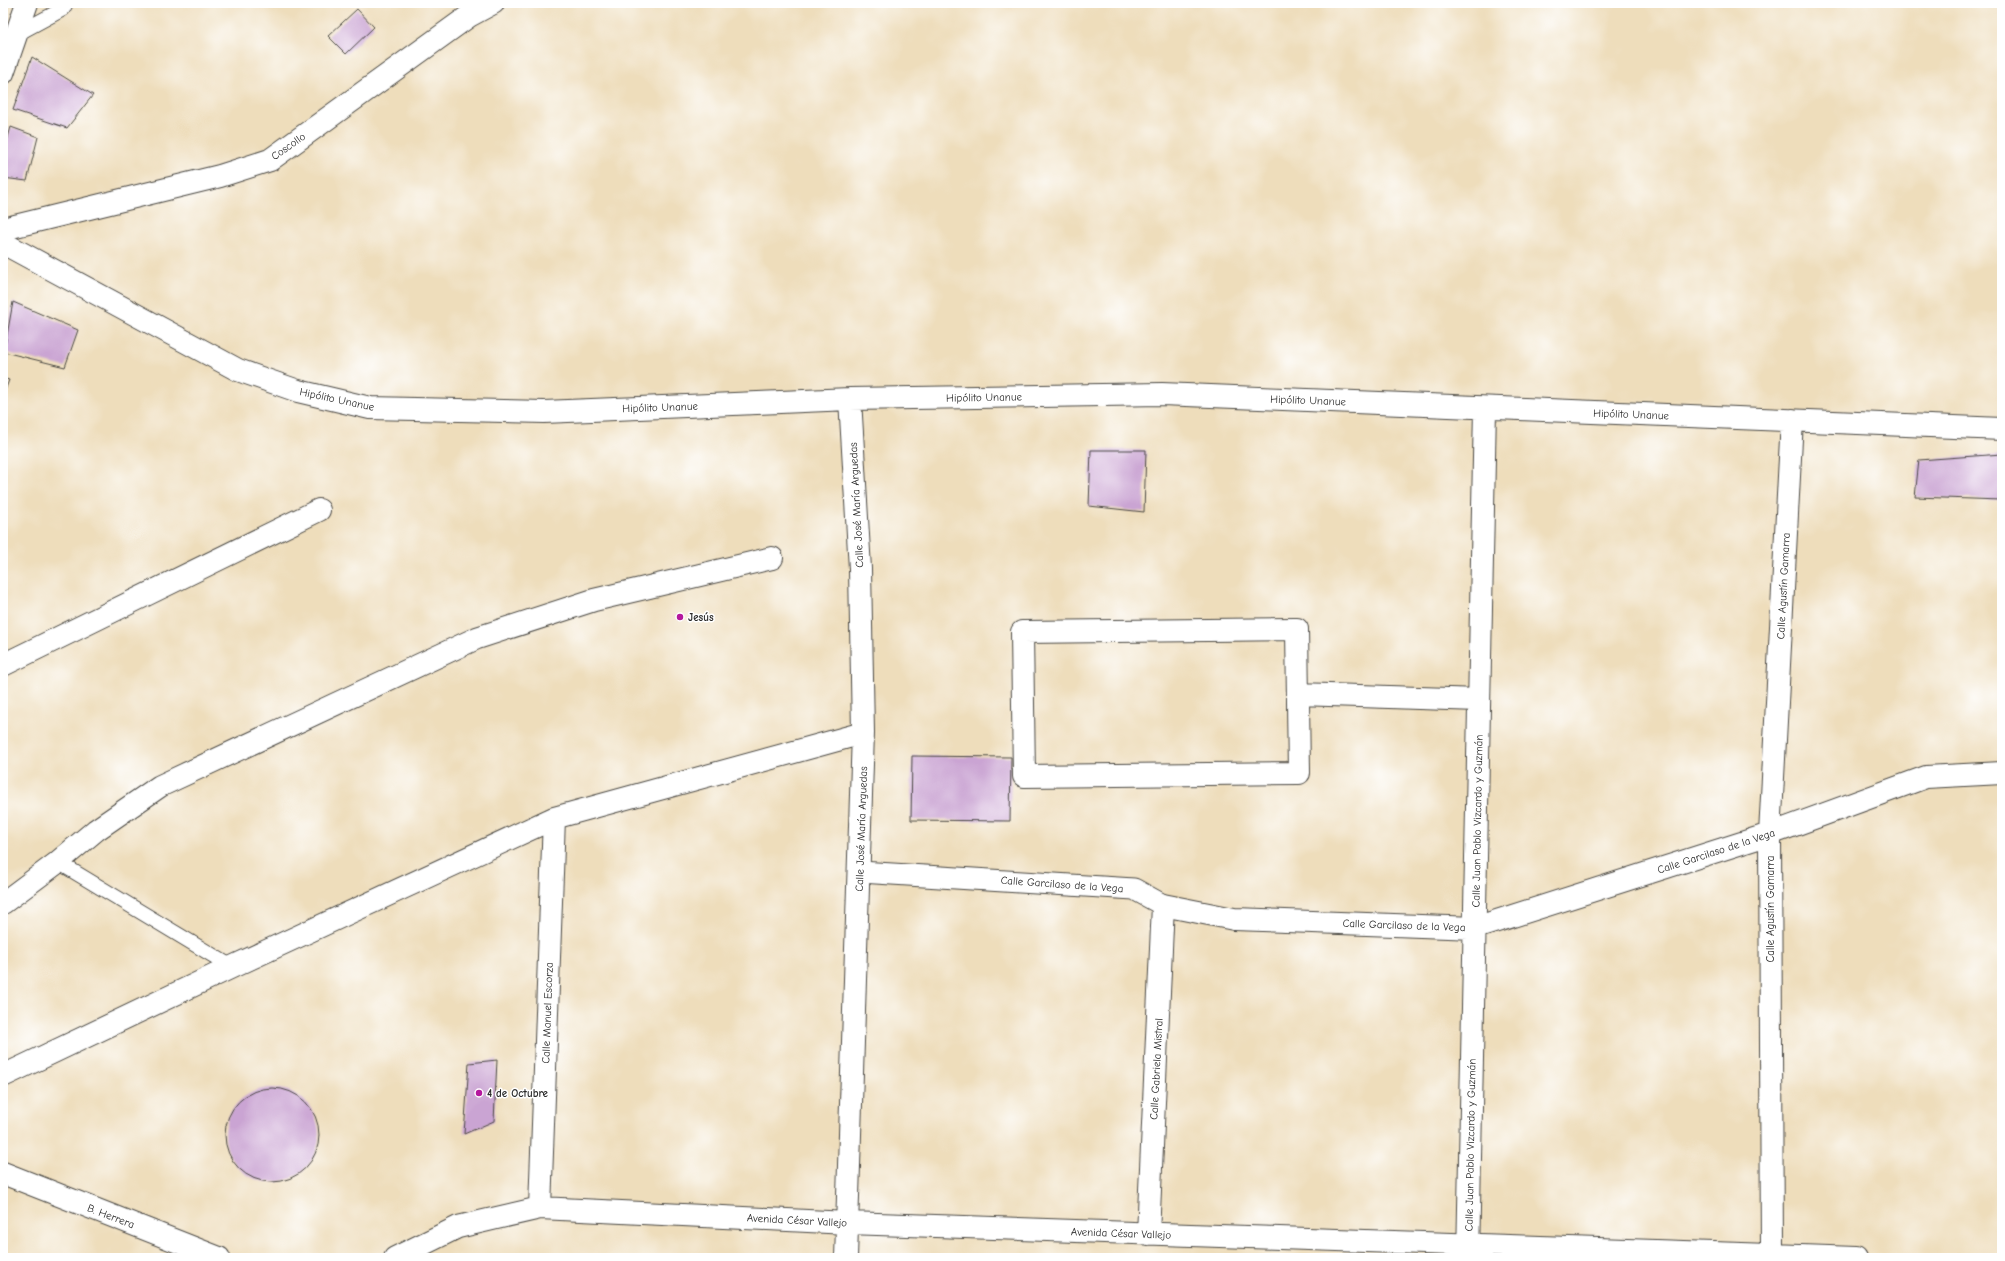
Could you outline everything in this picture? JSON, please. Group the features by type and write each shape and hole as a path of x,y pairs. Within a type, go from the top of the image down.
{"street":[{"path":"3,73 27,3"},
{"name":"Coscollo","path":"3,229 220,176 270,160 469,16 493,3"},
{"name":"Hipólito Unanue","path":"3,242 238,370 298,391 370,408 544,412 850,399 1162,394 2002,429"},
{"name":"Calle José María Arguedas","path":"846,1258 860,872 863,733 860,569 850,399"},
{"name":"Calle Juan Pablo Vizcardo y Guzmán","path":"1468,1251 1485,408"},
{"name":"Calle Agustín Gamarra","path":"1772,1255 1770,834 1792,420"},
{"path":"3,665 319,510"},
{"path":"3,903 58,862 96,830 160,786 477,638 594,600 772,558"},
{"path":"1297,628 1299,694 1299,773 1024,776 1022,632 1297,628"},
{"path":"1299,694 1479,700"},
{"path":"3,1076 232,967 554,818 863,733"},
{"name":"Calle Garcilaso de la Vega","path":"860,872 1134,889 1163,905 1234,918 1474,928 1770,834 1926,777 2002,773"},
{"name":"Calle Manuel Escorza","path":"540,1208 554,818"},
{"name":"Calle Gabriela Mistral","path":"1148,1234 1163,905"},
{"name":"B. Herrera","path":"3,1174 219,1258"},
{"name":"Avenida César Vallejo","path":"395,1258 458,1227 540,1208 848,1223 1148,1234 1468,1251 1772,1255 1856,1258"}],"lane":[{"path":"15,35 63,9 66,3"},
{"path":"58,862 232,967"}],"building":[{"path":"357,9 374,27 346,54 328,36"},
{"path":"32,57 93,95 67,128 13,110"},
{"path":"11,127 38,137 27,181 3,178 3,155"},
{"path":"13,302 78,330 65,367 4,352"},
{"path":"3,378 9,380 3,396"},
{"path":"1091,450 1146,450 1144,512 1089,506"},
{"path":"2002,454 2001,500 1915,497 1919,460"},
{"path":"912,756 1011,757 1010,821 911,820"},
{"path":"497,1060 494,1121 464,1134 469,1063"},
{"path":"272,1088 290,1091 305,1102 316,1117 319,1135 316,1153 305,1168 290,1179 272,1182 254,1179 239,1168 228,1153 225,1135 228,1117 239,1102 254,1091"}],"place":[{"name":"Jesús","path":"680,617"},
{"name":"4 de Octubre","path":"479,1093"}]}
